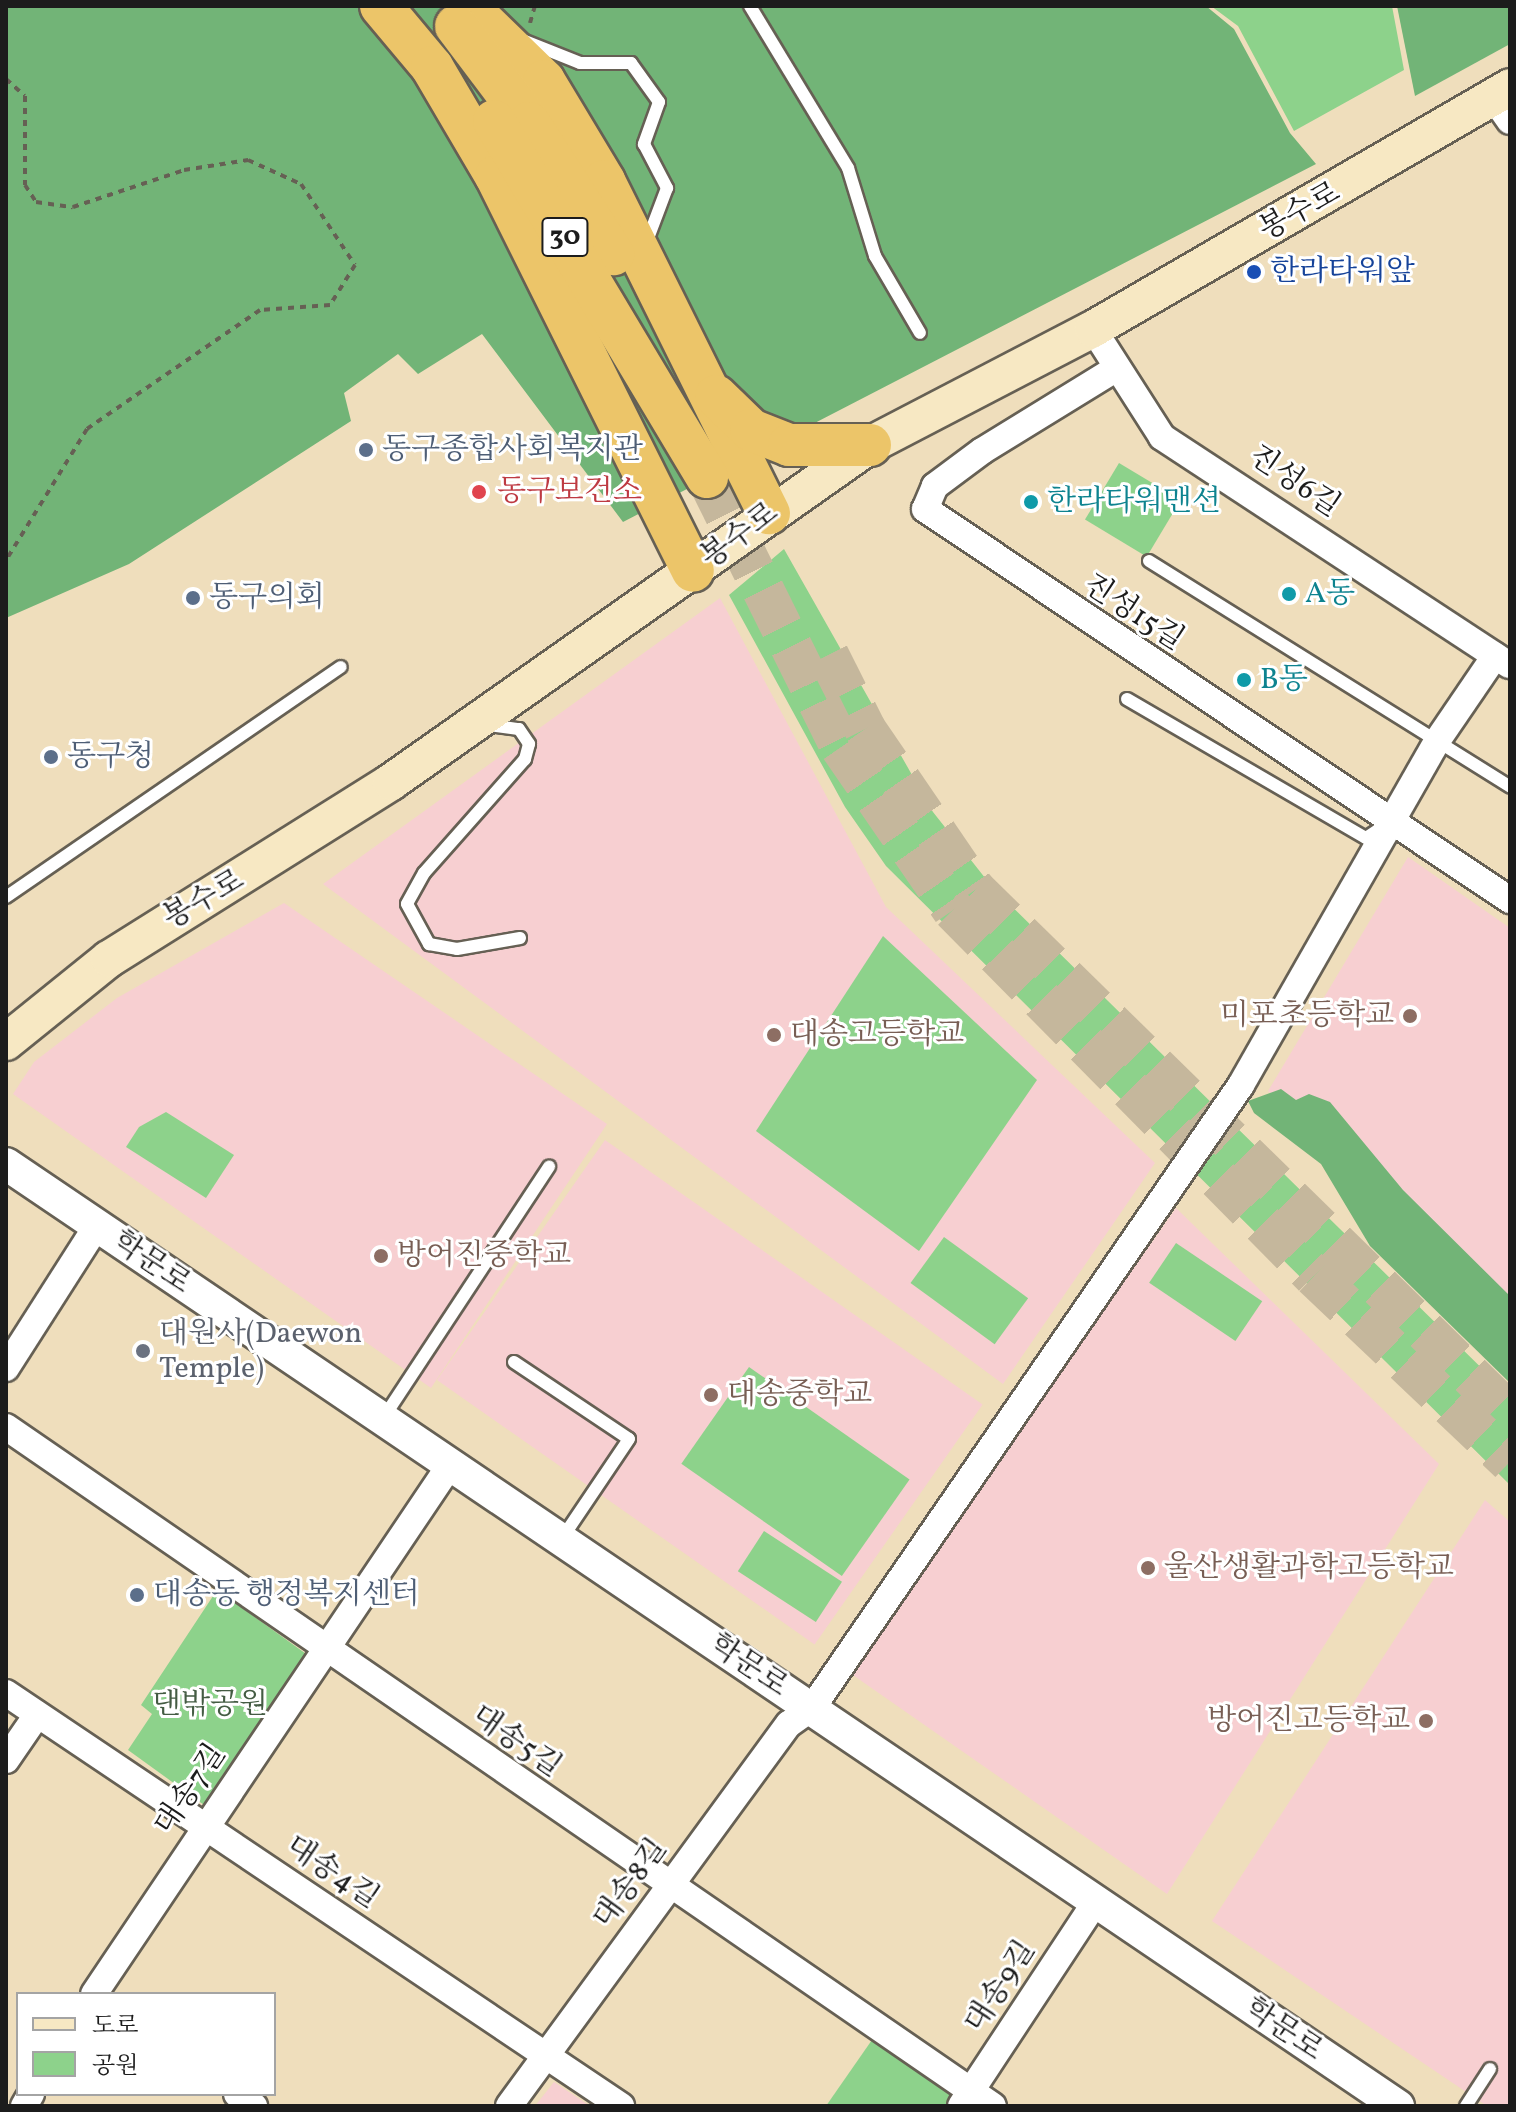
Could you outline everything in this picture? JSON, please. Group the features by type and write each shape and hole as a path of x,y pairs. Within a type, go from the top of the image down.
{"highway":[{"path":"381,6 432,67 496,176 693,571"},
{"name":"30","path":"411,6 508,141 721,474 628,278 461,10"},
{"path":"461,10 544,81 604,181 643,268 769,513"},
{"path":"705,385 751,430 789,445 870,445"}],"main road":[{"name":"봉수로","path":"6,1042 109,959 474,726 693,571 769,513 870,445 1093,329 1504,102"}],"street":[{"name":"진성6길","path":"1093,329 1162,437 1503,661 1437,741 1391,821"},
{"name":"진성15길","path":"1117,368 982,451 935,486 925,509 1510,900"},
{"name":"대송8길","path":"509,2106 548,2056 667,1885 789,1724 812,1708 1241,1085 1318,962 1391,821"},
{"name":"학문로","path":"6,1164 1398,2106"},
{"name":"학문로","path":"6,1368 96,1227"},
{"name":"대송5길","path":"6,1427 975,2101"},
{"name":"대송7길","path":"95,1992 450,1465"},
{"name":"대송4길","path":"6,1693 621,2106"},
{"path":"6,1760 37,1715"},
{"name":"대송9길","path":"975,2101 1095,1903"}],"lane":[{"path":"750,6 848,168 875,256 920,333"},
{"path":"461,10 580,63 631,63 659,102 644,144 667,188 649,226 643,268"},
{"path":"1149,561 1510,787"},
{"path":"6,897 341,667"},
{"path":"1127,699 1366,838 1391,821"},
{"path":"474,726 519,729 529,744 525,759 424,873 407,904 429,944 457,949 520,938"},
{"path":"383,1419 549,1167"},
{"path":"514,1362 629,1439 561,1540"},
{"path":"1466,2106 1490,2069"}],"path":[{"path":"6,79 25,96 25,185 36,202 73,207 184,170 248,160 301,184 355,265 330,305 260,310 87,429 6,560"}],"shaded area":[{"name":"대송고등학교","path":"720,598 886,907 1155,1163 1003,1384 323,884"},
{"name":"미포초등학교","path":"1408,857 1510,928 1510,1308 1268,1091"},
{"name":"방어진중학교","path":"284,903 607,1124 431,1388 13,1094 34,1062 117,998"},
{"name":"대송중학교","path":"605,1140 983,1404 815,1644 437,1380"},
{"name":"울산생활과학고등학교","path":"1176,1208 1439,1464 1167,1894 850,1673"},
{"name":"방어진고등학교","path":"1485,1500 1510,1522 1510,2106 1487,2106 1212,1921"},
{"path":"554,2082 590,2106 535,2106"}],"green space":[{"path":"6,6 1206,6 1234,29 1290,133 1316,164 623,522 482,334 418,374 398,354 344,393 351,421 129,564 6,618"},
{"path":"1211,6 1392,6 1404,70 1294,131 1238,26"},
{"path":"1397,6 1510,6 1510,44 1415,96"},
{"path":"1119,463 1181,500 1147,557 1085,520"},
{"path":"784,549 933,812 993,888 1510,1396 1510,1485 886,866 845,807 729,595"},
{"path":"883,936 1037,1080 919,1251 756,1131"},
{"path":"1281,1089 1296,1100 1309,1094 1330,1102 1403,1190 1510,1296 1510,1383 1370,1246 1321,1164 1254,1113 1248,1101"},
{"path":"166,1112 234,1155 206,1198 126,1147 139,1127"},
{"path":"944,1237 1028,1298 995,1344 910,1283"},
{"path":"1176,1243 1262,1301 1235,1341 1149,1283"},
{"path":"749,1367 910,1479 842,1576 681,1464"},
{"path":"764,1531 842,1582 816,1622 738,1571"},
{"name":"댄밖공원","path":"217,1590 309,1656 211,1810 128,1750 152,1714 141,1705"},
{"path":"874,2037 952,2091 950,2106 826,2106"}],"tunnel":[{"path":"707,477 841,747 953,910 1314,1276 1510,1462"},
{"path":"828,655 865,729 975,890 1510,1414"}],"place":[{"name":"한라타워앞","path":"1254,272"},
{"name":"동구종합사회복지관","path":"366,450"},
{"name":"동구보건소","path":"479,492"},
{"name":"한라타워맨션","path":"1031,502"},
{"name":"A동","path":"1289,594"},
{"name":"동구의회","path":"193,598"},
{"name":"B동","path":"1244,680"},
{"name":"동구청","path":"51,757"},
{"name":"미포초등학교","path":"1410,1016"},
{"name":"대송고등학교","path":"774,1035"},
{"name":"방어진중학교","path":"381,1256"},
{"name":"대원사(Daewon Temple)","path":"143,1351"},
{"name":"대송중학교","path":"711,1395"},
{"name":"울산생활과학고등학교","path":"1148,1568"},
{"name":"대송동 행정복지센터","path":"137,1595"},
{"name":"방어진고등학교","path":"1426,1721"}]}
